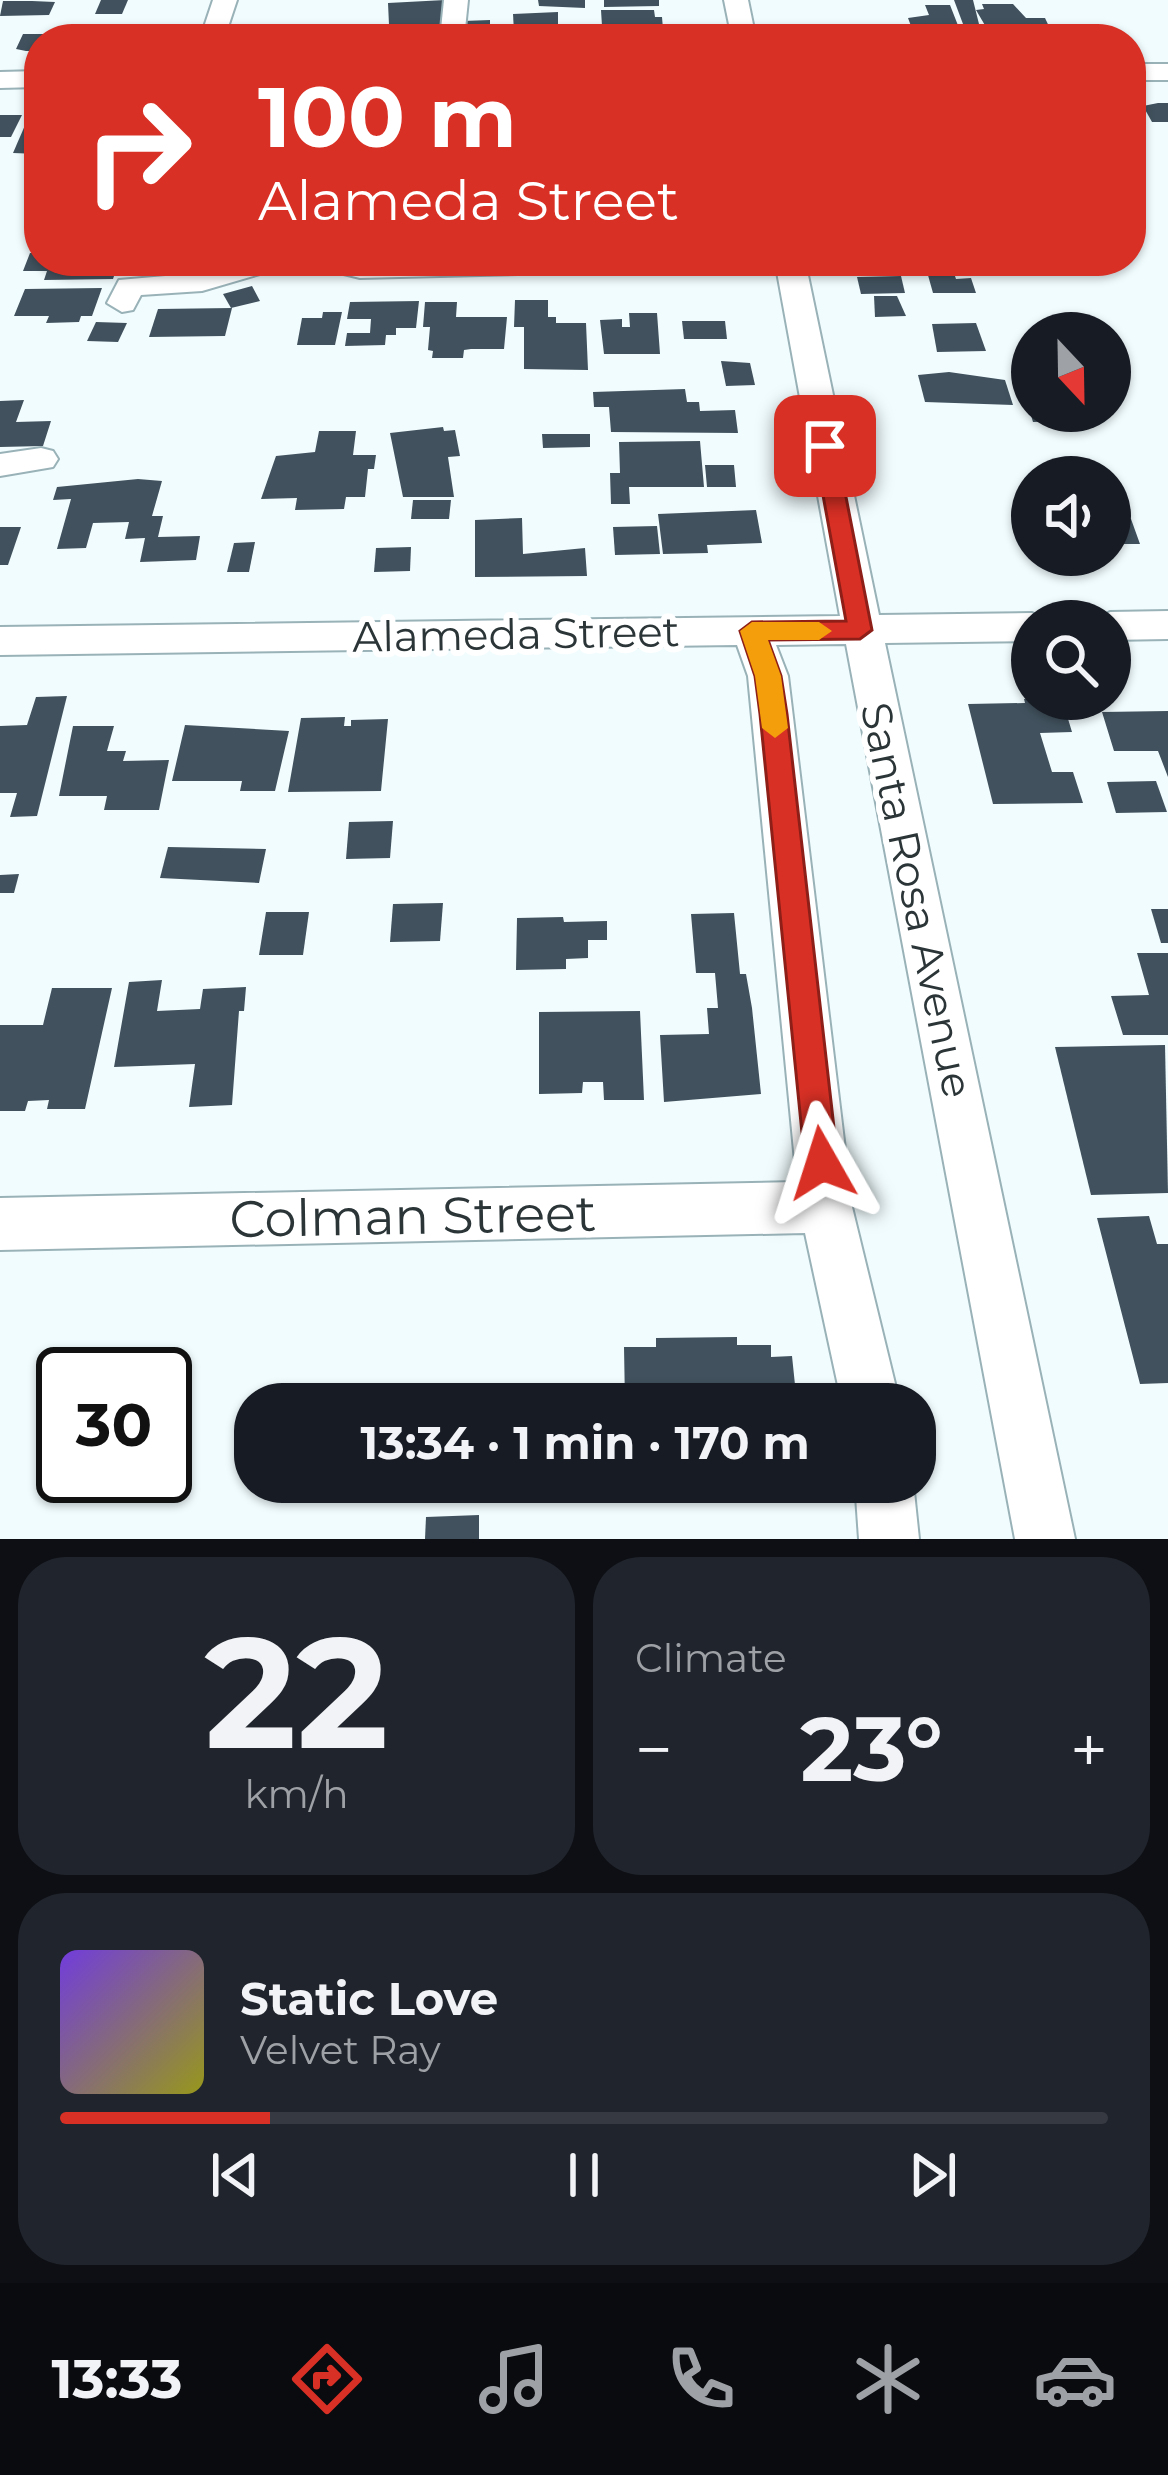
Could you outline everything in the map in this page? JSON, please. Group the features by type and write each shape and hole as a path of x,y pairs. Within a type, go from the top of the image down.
{"street":[{"path":"122,303 130,286 202,282 222,276"},
{"name":"Santa Rosa Avenue","path":"793,276 860,630 982,1205 1045,1539"},
{"path":"0,465 41,459"},
{"path":"1131,626 1168,625"},
{"name":"Alameda Street","path":"0,641 1011,627"},
{"path":"752,631 771,698 826,1208 866,1383"},
{"name":"Colman Street","path":"0,1224 826,1208"},
{"path":"886,1503 889,1539"}],"building":[{"path":"101,0 128,0 122,14 95,14"},
{"path":"445,0 442,24 389,24 388,3"},
{"path":"538,0 585,0 585,8 539,6"},
{"path":"604,0 659,0 659,6 604,7"},
{"path":"954,0 973,0 979,24 963,24"},
{"path":"3,1 55,2 49,15 0,16"},
{"path":"982,4 1013,4 1026,18 1045,18 1048,24 984,24 976,10 984,9"},
{"path":"925,5 950,5 957,24 910,24 908,18 929,15"},
{"path":"601,10 654,10 663,24 602,24"},
{"path":"558,12 558,24 514,24 513,14"},
{"path":"490,20 490,24 463,24"},
{"path":"1168,103 1168,122 1152,122 1146,105"},
{"path":"0,115 22,115 11,137 0,137"},
{"path":"24,128 24,153 13,153"},
{"path":"45,276 114,276 113,279 44,280"},
{"path":"901,276 905,293 861,294 857,277"},
{"path":"928,276 971,278 976,293 933,293"},
{"path":"252,286 260,301 231,308 223,294"},
{"path":"102,288 92,316 81,316 79,322 46,323 49,316 14,316 25,289"},
{"path":"874,296 897,296 906,316 875,317"},
{"path":"515,300 548,300 548,317 556,317 556,323 586,323 588,370 524,369 524,327 514,327"},
{"path":"419,301 416,328 396,328 396,335 386,335 385,345 345,346 347,333 370,333 371,319 347,319 350,302"},
{"path":"425,302 457,302 456,317 507,317 504,349 471,349 464,350 463,358 432,358 430,327 423,327"},
{"path":"232,308 225,336 149,337 158,309"},
{"path":"323,312 342,312 335,345 297,345 302,318 322,318"},
{"path":"629,313 657,313 660,354 604,354 600,320 622,319 622,327 630,327"},
{"path":"682,321 725,321 727,339 684,339"},
{"path":"96,322 127,323 118,342 87,341"},
{"path":"976,323 986,351 937,352 932,324"},
{"path":"721,361 750,363 755,385 726,386"},
{"path":"949,372 1005,380 1011,405 925,402 918,375"},
{"path":"685,389 687,402 699,402 700,411 735,410 738,433 611,432 609,407 594,407 593,392"},
{"path":"24,400 16,422 51,421 43,446 0,447 0,401"},
{"path":"443,427 444,431 455,430 460,456 448,457 454,497 403,497 390,433"},
{"path":"319,431 356,431 353,455 376,455 374,469 368,469 365,497 346,497 344,509 295,510 297,498 261,499 276,456 315,452"},
{"path":"542,434 590,434 590,447 543,448"},
{"path":"700,441 704,487 629,487 630,504 611,504 610,473 620,473 619,442"},
{"path":"705,465 734,465 736,487 707,487"},
{"path":"162,481 152,516 163,516 158,537 200,536 196,560 140,562 145,538 125,539 129,522 93,523 86,548 57,549 71,499 53,500 57,487"},
{"path":"413,500 451,500 449,519 411,519"},
{"path":"756,510 762,543 707,545 708,553 663,554 658,514"},
{"path":"522,518 523,554 585,548 587,576 475,577 475,520"},
{"path":"1131,519 1140,544 1131,544"},
{"path":"657,526 660,554 615,555 613,527"},
{"path":"0,527 21,527 8,565 0,565"},
{"path":"255,542 249,572 227,572 234,543"},
{"path":"411,547 410,571 374,572 376,548"},
{"path":"67,696 37,816 10,817 17,793 0,793 0,726 27,725 36,697"},
{"path":"1011,703 1011,720 1068,720 1072,732 1040,733 1052,772 1073,772 1083,803 993,804 968,704"},
{"path":"1168,711 1168,777 1158,751 1114,751 1104,720 1131,720 1131,712"},
{"path":"345,717 344,726 351,726 351,720 388,719 381,791 288,792 301,718"},
{"path":"185,725 289,731 275,791 240,791 242,781 172,781"},
{"path":"73,726 114,726 107,751 126,751 123,761 169,760 159,810 104,810 107,796 59,796"},
{"path":"1156,781 1167,812 1116,813 1107,782"},
{"path":"393,821 390,858 346,859 349,822"},
{"path":"168,847 266,849 259,883 160,878"},
{"path":"19,874 14,893 0,893 0,875"},
{"path":"443,903 440,941 390,942 393,904"},
{"path":"1151,909 1168,909 1168,943 1161,943"},
{"path":"266,912 309,912 303,955 259,955"},
{"path":"734,913 740,974 746,974 752,1008 761,1094 664,1102 660,1035 709,1034 707,1008 718,1008 715,973 696,973 691,914"},
{"path":"563,917 564,922 607,921 607,940 588,940 588,958 566,959 566,969 516,970 517,918"},
{"path":"1137,953 1168,953 1168,1035 1123,1035 1111,996 1149,995"},
{"path":"162,980 157,1011 200,1009 203,989 246,987 244,1011 239,1011 232,1105 189,1107 195,1064 114,1067 129,982"},
{"path":"52,988 112,988 85,1109 47,1109 49,1100 28,1101 25,1111 0,1111 0,1025 43,1025"},
{"path":"640,1011 644,1100 604,1100 603,1082 583,1082 582,1093 539,1094 539,1012"},
{"path":"1165,1045 1168,1193 1091,1195 1055,1047"},
{"path":"1149,1216 1157,1244 1168,1244 1168,1383 1140,1384 1097,1218"},
{"path":"737,1337 737,1345 771,1345 771,1357 792,1356 795,1383 625,1383 624,1347 656,1347 656,1338"},
{"path":"479,1515 479,1539 425,1539 426,1517"}],"slow traffic":[{"path":"775,728 768,676 752,631 819,631"}],"route":[{"path":"822,1163 773,714 768,676 752,631 860,630 825,446"}]}
